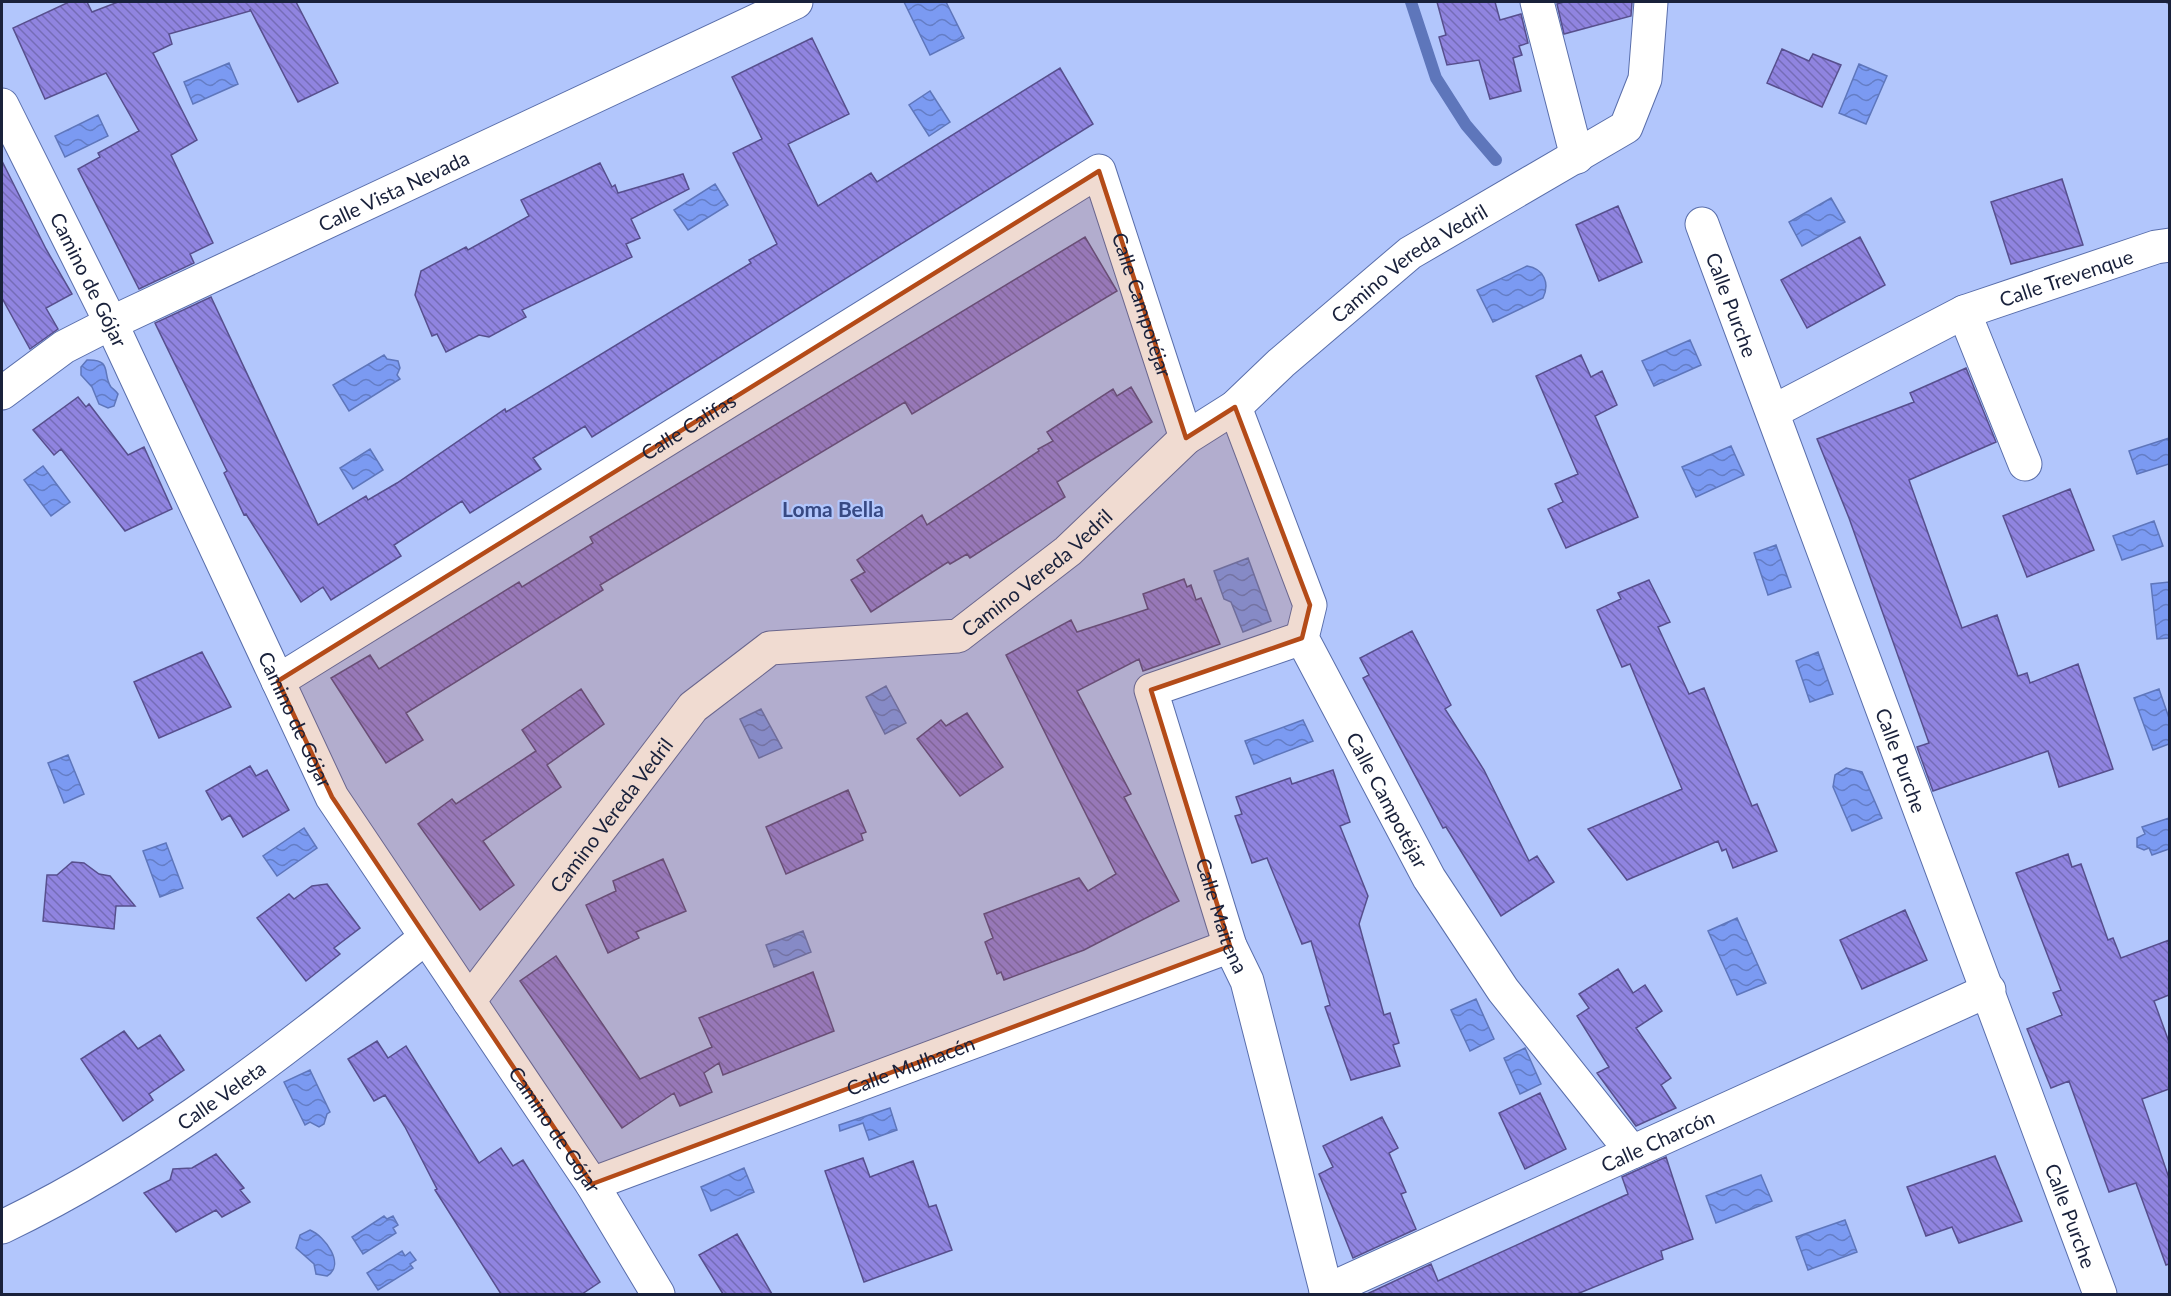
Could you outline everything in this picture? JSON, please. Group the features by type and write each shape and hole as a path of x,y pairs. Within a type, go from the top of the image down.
{"street":[{"name":"Calle Vista Nevada","path":"2,393 64,347 111,323 796,2"},
{"path":"1537,2 1577,157"},
{"name":"Camino Vereda Vedril","path":"469,1001 693,707 770,648 958,636 1068,551 1186,438 1235,407 1281,363 1410,253 1626,127 1645,79 1651,2"},
{"name":"Camino de Gójar","path":"2,105 111,323 332,797 592,1184 658,1294"},
{"name":"Calle Campotéjar","path":"1100,171 1186,438"},
{"name":"Calle Califas","path":"278,681 1100,171"},
{"name":"Calle Purche","path":"1702,224 1774,411 2100,1294"},
{"name":"Calle Trevenque","path":"1774,411 1964,312 2156,247 2169,245"},
{"path":"1964,312 2025,464"},
{"path":"1235,407 1310,605 1302,638"},
{"name":"Calle Campotéjar","path":"1302,638 1429,878 1503,990 1632,1152"},
{"name":"Calle Maitena","path":"1302,638 1151,690 1230,946 1247,981 1327,1293"},
{"name":"Calle Veleta","path":"2,1227 104,1173 276,1058 425,938"},
{"name":"Calle Mulhacén","path":"592,1184 1230,946"},
{"name":"Calle Charcón","path":"1327,1293 1989,990"}],"highlighted area":[{"path":"1099,171 1186,438 1235,407 1310,605 1302,638 1151,690 1230,946 592,1184 332,797 278,681"}],"water":[{"path":"904,2 946,2 964,38 930,55"},
{"path":"229,63 238,84 193,104 184,82"},
{"path":"1859,64 1887,76 1866,124 1839,113"},
{"path":"930,91 950,122 929,136 909,105"},
{"path":"98,115 108,136 65,157 55,136"},
{"path":"715,184 728,205 688,230 674,210"},
{"path":"1831,198 1845,222 1802,246 1789,222"},
{"path":"1527,266 1538,270 1544,278 1546,287 1543,298 1493,322 1477,290"},
{"path":"1690,340 1701,365 1654,386 1642,361"},
{"path":"384,355 387,359 398,361 400,368 397,375 400,379 349,411 333,385"},
{"path":"87,360 95,360 104,365 108,382 118,394 114,406 108,408 99,404 92,387 81,375 81,367"},
{"path":"2169,438 2169,464 2137,474 2129,451"},
{"path":"1731,446 1744,475 1696,497 1682,467"},
{"path":"370,449 383,470 353,489 340,468"},
{"path":"43,466 70,502 51,516 24,480"},
{"path":"2154,521 2163,546 2122,560 2113,536"},
{"path":"1776,545 1791,587 1768,595 1754,553"},
{"path":"1248,558 1271,621 1243,632 1231,602 1224,599 1214,571"},
{"path":"2169,582 2169,638 2157,639 2151,584"},
{"path":"1818,652 1833,694 1810,702 1796,661"},
{"path":"886,686 906,723 885,734 866,697"},
{"path":"2159,689 2169,718 2169,744 2153,750 2134,698"},
{"path":"761,709 782,748 759,758 740,719"},
{"path":"1303,720 1313,741 1254,764 1245,741"},
{"path":"68,755 84,794 64,803 48,763"},
{"path":"1846,768 1862,772 1882,818 1852,831 1833,787 1835,775"},
{"path":"2169,818 2169,849 2152,855 2149,848 2144,850 2137,847 2137,838 2145,834 2142,827"},
{"path":"304,828 317,848 277,876 263,856"},
{"path":"166,843 183,888 160,897 143,851"},
{"path":"1737,918 1766,983 1737,995 1708,931"},
{"path":"803,931 811,952 774,967 766,945"},
{"path":"1476,999 1494,1039 1470,1051 1451,1010"},
{"path":"1525,1048 1541,1084 1520,1094 1504,1058"},
{"path":"310,1070 330,1112 324,1124 319,1127 310,1122 305,1125 284,1082"},
{"path":"890,1108 897,1130 869,1140 863,1123 840,1131 839,1125"},
{"path":"744,1168 754,1192 711,1211 701,1187"},
{"path":"1761,1175 1772,1201 1716,1223 1706,1196"},
{"path":"384,1216 387,1219 393,1216 398,1225 393,1228 396,1233 363,1254 352,1237"},
{"path":"1845,1220 1857,1252 1808,1270 1796,1237"},
{"path":"310,1230 322,1238 334,1258 332,1271 327,1276 316,1274 314,1264 296,1248 300,1235"},
{"path":"402,1251 405,1256 410,1252 416,1260 410,1264 413,1268 378,1290 367,1273"}],"building":[{"path":"69,2 87,2 92,12 118,2 296,2 338,83 298,102 250,9 250,11 169,34 172,44 153,53 197,140 171,155 213,243 190,254 194,263 139,289 78,169 100,157 98,153 139,131 106,73 45,99 13,28"},
{"path":"1437,2 1495,2 1500,20 1521,14 1528,43 1519,46 1522,55 1513,58 1521,91 1490,99 1479,60 1447,65 1439,37 1446,35"},
{"path":"1564,2 1632,2 1631,16 1564,34 1557,4"},
{"path":"812,38 849,114 788,144 818,206 871,173 877,182 1060,68 1093,124 592,437 585,426 533,458 541,469 470,513 462,501 394,545 401,556 331,600 323,587 301,602 246,514 244,515 224,473 227,471 155,323 211,297 318,525 366,496 368,500 397,483 505,409 506,412 751,263 749,260 777,244 733,153 762,139 732,77"},
{"path":"1782,49 1809,61 1813,54 1841,65 1822,107 1767,83"},
{"path":"2,161 46,249 72,294 46,308 58,329 30,349 2,298"},
{"path":"600,163 612,187 615,185 618,193 683,174 689,189 631,219 640,238 626,244 632,257 522,310 526,317 489,337 479,335 446,352 437,334 432,336 415,295 421,271 466,247 468,250 529,216 521,200"},
{"path":"2062,179 2083,245 2011,264 1991,202"},
{"path":"1618,206 1642,262 1599,281 1576,225"},
{"path":"1085,237 1117,291 912,414 905,402 600,585 603,590 406,713 423,740 386,763 331,678 370,655 379,669 519,582 522,587 593,543 590,537"},
{"path":"1860,237 1885,285 1807,328 1781,280"},
{"path":"1581,355 1591,377 1602,371 1617,405 1595,416 1638,517 1566,548 1548,509 1563,502 1555,484 1578,474 1536,376"},
{"path":"1966,368 1996,442 1909,480 1962,628 1997,615 2018,676 2027,673 2030,683 2078,664 2113,769 2059,787 2048,751 1933,791 1917,747 1929,743 1849,518 1817,439 1914,402 1910,393"},
{"path":"1131,387 1152,422 1057,482 1065,497 970,558 967,554 950,564 948,562 871,612 851,580 865,572 857,560 922,515 927,525 1039,451 1038,449 1053,441 1047,432 1113,389 1117,396"},
{"path":"78,397 86,407 89,404 128,455 144,447 172,509 125,531 61,449 54,455 33,430"},
{"path":"2070,489 2094,550 2027,577 2003,516"},
{"path":"1184,579 1187,587 1191,585 1196,600 1201,598 1220,644 1143,671 1139,659 1077,691 1131,794 1124,797 1179,901 1084,950 1004,980 1001,972 997,974 985,942 993,938 984,914 1079,878 1088,891 1116,874 1006,655 1071,620 1077,632 1148,609 1143,594"},
{"path":"1649,580 1670,622 1658,627 1689,694 1704,688 1752,806 1757,804 1777,851 1733,868 1726,849 1722,851 1718,841 1627,880 1588,829 1682,789 1630,664 1622,667 1597,610 1621,599 1618,593"},
{"path":"1412,631 1451,705 1445,709 1484,770 1529,861 1537,856 1554,882 1501,916 1446,827 1443,828 1363,678 1369,675 1360,658"},
{"path":"202,652 231,707 159,738 134,682"},
{"path":"581,689 604,724 547,765 561,787 483,841 514,885 480,910 418,824 452,799 456,804 536,751 522,730"},
{"path":"967,713 1003,767 960,796 917,739 941,720 946,726"},
{"path":"250,766 256,776 267,770 289,810 243,837 230,815 222,820 206,791"},
{"path":"1333,770 1350,822 1340,826 1368,896 1359,924 1384,1015 1390,1013 1399,1043 1393,1045 1400,1066 1351,1080 1325,1007 1330,1005 1311,941 1302,944 1267,858 1252,863 1235,816 1242,814 1236,797 1290,778 1292,784"},
{"path":"848,790 866,832 861,834 863,840 786,874 766,827"},
{"path":"2068,854 2072,867 2081,864 2108,940 2113,938 2121,958 2169,940 2169,995 2154,1001 2169,1042 2169,1089 2142,1099 2169,1178 2169,1264 2166,1265 2136,1183 2109,1192 2069,1081 2051,1088 2027,1029 2062,1015 2053,993 2061,990 2016,873"},
{"path":"663,859 686,911 636,932 639,938 608,953 586,905 616,891 613,881"},
{"path":"72,862 84,863 99,874 110,876 135,906 116,906 114,929 43,921 47,875 57,875"},
{"path":"327,884 360,928 334,948 340,954 306,981 257,918 289,894 294,899 312,886"},
{"path":"1905,910 1927,960 1862,989 1840,940"},
{"path":"556,956 640,1079 712,1047 699,1018 813,972 834,1031 723,1075 719,1063 704,1073 712,1092 680,1106 674,1093 622,1128 520,981"},
{"path":"1618,969 1633,993 1645,985 1662,1011 1636,1028 1671,1078 1661,1085 1676,1108 1636,1126 1597,1073 1609,1067 1577,1016 1589,1008 1579,994"},
{"path":"124,1031 138,1049 160,1035 184,1070 149,1094 153,1100 123,1121 81,1059"},
{"path":"377,1041 388,1058 406,1046 479,1163 501,1148 513,1166 523,1160 600,1282 582,1294 501,1294 435,1190 437,1189 405,1127 385,1095 374,1101 348,1059"},
{"path":"1540,1093 1566,1149 1525,1169 1499,1113"},
{"path":"1382,1117 1398,1148 1389,1153 1406,1192 1401,1194 1416,1229 1353,1258 1319,1174 1333,1167 1323,1146"},
{"path":"216,1154 244,1188 240,1190 250,1202 222,1217 216,1210 176,1232 144,1193 170,1180 173,1169 192,1168"},
{"path":"1995,1156 2022,1221 1959,1243 1952,1227 1926,1236 1907,1187"},
{"path":"1666,1157 1693,1239 1661,1251 1663,1259 1577,1294 1367,1294 1431,1264 1438,1281 1628,1194 1622,1177"},
{"path":"863,1158 870,1177 913,1161 929,1207 936,1205 952,1250 864,1282 825,1171"},
{"path":"737,1234 772,1294 723,1294 699,1255"}],"waterway":[{"path":"1411,2 1436,78 1466,125 1496,160"}],"district":[{"name":"Loma Bella","path":"833,508"}]}
